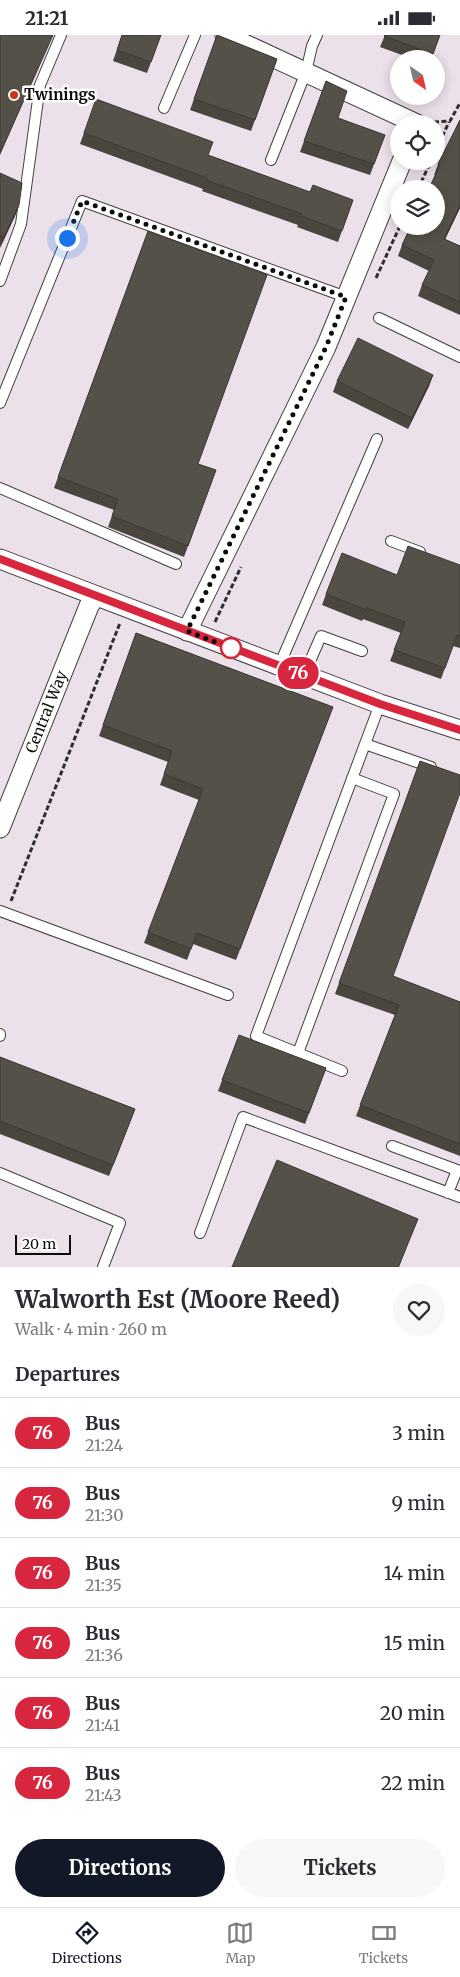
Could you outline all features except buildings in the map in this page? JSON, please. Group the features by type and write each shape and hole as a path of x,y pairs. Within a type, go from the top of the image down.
{"street":[{"path":"225,35 398,115"},
{"path":"187,631 326,347 398,170"},
{"path":"0,559 380,704 460,730"},
{"name":"Central Way","path":"0,829 5,804 89,605 95,596"}],"lane":[{"path":"0,281 21,224 40,85 60,35"},
{"path":"164,107 195,35"},
{"path":"271,160 306,72 312,46 317,35"},
{"path":"0,403 82,201 346,297"},
{"path":"379,317 460,357"},
{"path":"279,666 377,439"},
{"path":"0,489 176,565"},
{"path":"391,541 426,554"},
{"path":"304,675 321,636 362,651"},
{"path":"342,1071 256,1036 380,704"},
{"path":"365,744 439,770"},
{"path":"298,1053 394,794 352,778"},
{"path":"3,912 228,995"},
{"path":"200,1233 243,1117 460,1197"},
{"path":"392,1146 457,1170 448,1193"},
{"path":"0,1173 120,1223 103,1267"}],"path":[{"path":"445,131 460,103"},
{"path":"445,121 450,121"},
{"path":"3,912 122,617"}],"shaded area":[{"path":"0,35 460,35 460,1267 0,1267"}],"bus line":[{"name":"76","path":"0,559 380,704 460,730"}],"place":[{"name":"Twinings","path":"14,95"}],"route":[{"path":"67,238 82,201 346,297 326,347 187,631 231,648"}]}
